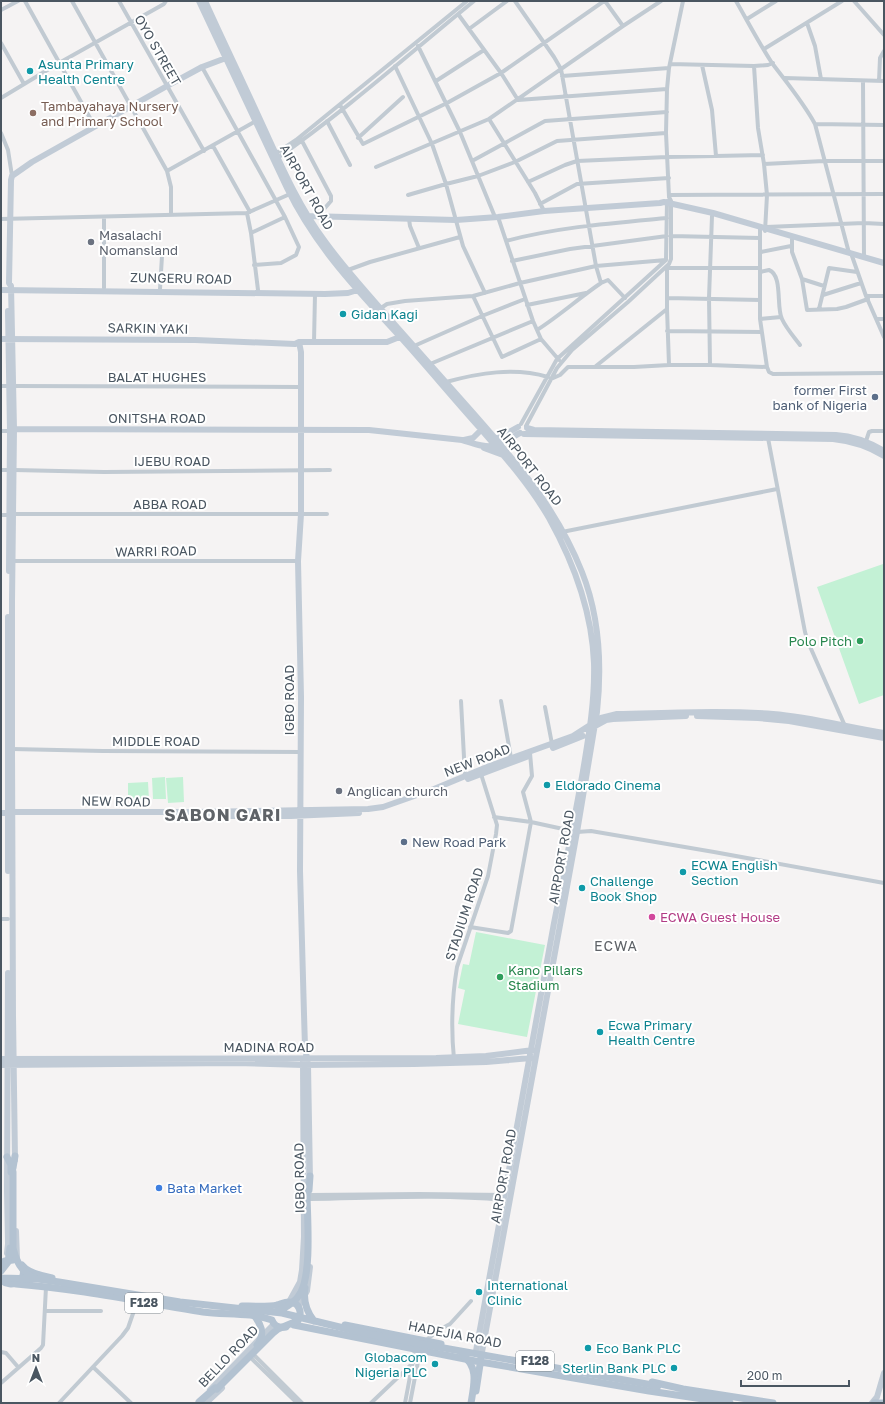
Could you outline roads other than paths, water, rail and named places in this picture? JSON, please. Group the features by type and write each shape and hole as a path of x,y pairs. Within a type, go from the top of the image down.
{"main road":[{"name":"AIRPORT ROAD","path":"199,1 256,121 308,216 324,241 348,270 359,288 380,308 403,338 414,346 446,382 496,442 504,456 523,478 557,533 586,595 596,627 599,696 537,1050 532,1058 504,1197 479,1351"},
{"name":"AIRPORT ROAD","path":"205,1 290,194 319,243 403,338 481,430 514,459 546,501 564,531 582,572 586,595"},
{"path":"13,1284 22,1278 23,1268 18,1261 8,919 7,813 12,514 10,339 7,287 10,185 12,176 32,162 202,67 226,58"},
{"path":"308,216 456,220 496,217 544,210 660,203 669,201 851,254 884,266"},
{"path":"669,201 712,216 764,229 792,243 851,254 884,263"},
{"path":"7,287 315,294 348,294 359,288"},
{"name":"ZUNGERU ROAD","path":"7,287 231,290 335,290 359,288"},
{"path":"300,345 388,345 403,338"},
{"name":"SARKIN YAKI","path":"1,339 195,340 300,345 314,342 387,342 403,338"},
{"name":"IGBO ROAD","path":"289,1302 300,1282 302,1270 307,1176 300,871 301,697 298,560 301,514 300,345"},
{"path":"523,429 836,435 854,437 884,456"},
{"path":"474,444 496,442 523,429 833,440 865,444 884,451"},
{"name":"ONITSHA ROAD","path":"12,430 378,430 462,440 474,444"},
{"path":"462,440 473,438 481,430"},
{"path":"474,444 504,456"},
{"path":"2,1263 8,1244 7,1157 11,1062 7,813 12,749 10,628 13,561 12,514"},
{"path":"593,726 606,720 613,719 719,716 790,721 884,733"},
{"name":"NEW ROAD","path":"7,813 301,813 384,809 481,774 511,758 530,754 578,734 593,726"},
{"name":"NEW ROAD","path":"424,795 465,776 576,740 593,726"},
{"path":"845,728 884,738"},
{"name":"AIRPORT ROAD","path":"479,1351 532,1058 530,1050 574,832"},
{"name":"MADINA ROAD","path":"454,1060 537,1050"},
{"name":"MADINA ROAD","path":"1,1065 11,1062 196,1061 244,1063 454,1060 486,1062 532,1058"},
{"name":"MADINA ROAD","path":"1,1059 11,1062"},
{"path":"1,1271 8,1262 10,1251 12,1172 15,1156"},
{"path":"7,1157 11,1165 12,1172 13,1248 15,1257 22,1269 32,1277 188,1303 274,1312 410,1342 657,1388"},
{"path":"307,1176 309,1194 309,1262 304,1300 307,1310 314,1321"},
{"path":"274,1312 284,1308 294,1301 298,1297 303,1286 307,1249 309,1194"},
{"name":"IGBO ROAD","path":"299,1308 304,1298 308,1283 311,1255 309,1194"},
{"path":"2,1263 12,1259 18,1261"},
{"name":"F128","path":"23,1268 35,1274 50,1278 191,1301 252,1306 277,1305 289,1302 296,1304 299,1308"},
{"path":"1,1281 38,1279"},
{"path":"1,1281 58,1285 187,1307 267,1314 295,1323 462,1355 674,1391"},
{"name":"F128","path":"1,1281 212,1313 257,1316 273,1322 283,1328 295,1323"},
{"path":"273,1322 272,1311 277,1305"},
{"path":"216,1388 273,1333 278,1329 297,1322 300,1316 299,1308"},
{"name":"HADEJIA ROAD","path":"299,1308 321,1320 730,1403"},
{"path":"202,1403 261,1339 262,1333 260,1324 252,1313"},
{"name":"BELLO ROAD","path":"202,1403 273,1322"},
{"name":"HADEJIA ROAD","path":"295,1323 478,1362 649,1391 674,1391 773,1403"},
{"name":"BELLO ROAD","path":"202,1403 283,1328"},
{"path":"473,1403 479,1351"},
{"path":"462,1355 471,1363 474,1373 473,1403"},
{"path":"468,1403 478,1362"},
{"path":"873,1403 877,1397 884,1373"},
{"path":"873,1403 884,1403"}],"street":[{"path":"1,10 18,1"},
{"path":"25,1 95,127"},
{"path":"72,1 167,171 171,187 171,215"},
{"name":"OYO STREET","path":"119,1 204,151"},
{"path":"1,98 59,63 132,23 164,4 166,1"},
{"path":"275,157 394,66 467,1"},
{"path":"275,157 302,141 417,45 474,1"},
{"path":"469,29 507,1"},
{"path":"515,1 561,69 592,245 601,283"},
{"path":"341,107 358,138 364,144 420,117 501,73 605,1 623,26"},
{"path":"376,167 489,119 661,1"},
{"path":"669,365 666,309 667,267 670,259 669,178 666,133 669,66 683,1"},
{"path":"736,1 764,49 806,108 815,124 841,225 861,283 884,337"},
{"path":"747,19 776,1"},
{"path":"764,49 842,1"},
{"path":"854,1 884,35"},
{"path":"458,14 501,73 518,100"},
{"path":"807,22 815,46 821,79"},
{"path":"1,43 24,84"},
{"path":"417,45 447,103 496,217 506,241 512,262 537,330 541,338 561,363"},
{"path":"436,81 484,50"},
{"path":"785,78 882,81 880,58 883,53"},
{"path":"562,76 669,66 754,66 773,63"},
{"path":"702,65 712,110 716,156"},
{"path":"394,66 432,144 446,184 460,237 485,293"},
{"path":"754,66 758,128 763,155 767,195 764,229 760,238 760,319 769,372 772,374 884,373"},
{"path":"202,67 285,217 299,247 298,253 281,263 254,265"},
{"path":"863,81 864,257"},
{"path":"518,100 668,89"},
{"path":"358,138 403,96"},
{"path":"472,161 541,122 570,118 667,112"},
{"path":"489,119 544,210"},
{"path":"167,171 256,121"},
{"path":"327,121 350,166"},
{"path":"815,124 884,125"},
{"path":"1,133 8,150 12,176"},
{"path":"408,195 478,176 515,162 557,141 666,133"},
{"path":"302,141 331,196 331,201 317,217"},
{"path":"213,146 248,212 258,290"},
{"path":"528,182 577,161 763,155"},
{"path":"764,164 863,160 884,161"},
{"path":"540,204 573,185 669,178"},
{"path":"1,220 248,212 290,194"},
{"path":"669,201 767,195 884,194"},
{"path":"523,429 557,359 666,260 669,236 667,218 669,201"},
{"path":"710,365 709,298 712,216"},
{"path":"104,217 104,288"},
{"path":"251,233 285,217"},
{"path":"506,241 529,235 589,225 667,218"},
{"path":"410,219 410,226 419,248"},
{"path":"764,229 864,223 884,224"},
{"path":"512,262 550,252 592,245 669,236 760,238"},
{"path":"348,270 460,237"},
{"path":"761,252 792,243 802,279 806,309 808,311 846,308 867,298 884,296"},
{"path":"160,289 162,256"},
{"path":"380,308 387,304 406,301 473,296 520,282 596,266 666,260"},
{"path":"549,378 572,350 667,267 769,270 773,272 777,283 781,317 800,344"},
{"path":"819,309 829,268 857,272"},
{"path":"802,279 824,286"},
{"path":"537,330 601,283 608,280 625,298"},
{"path":"823,295 861,283"},
{"path":"527,305 587,293"},
{"path":"314,342 315,294"},
{"path":"473,296 502,357 541,338"},
{"path":"667,298 760,300"},
{"path":"414,346 525,299"},
{"path":"595,367 666,309"},
{"path":"760,319 781,317"},
{"path":"876,319 884,319"},
{"path":"430,364 533,321"},
{"path":"667,332 762,332"},
{"path":"446,382 461,378 500,372 531,372 549,378 560,375 568,367 710,365 767,367"},
{"name":"BALAT HUGHES","path":"1,386 300,388"},
{"name":"ONITSHA ROAD","path":"1,431 12,430"},
{"path":"865,444 869,432 884,431"},
{"path":"768,438 805,632 845,728"},
{"name":"IJEBU ROAD","path":"1,470 104,472 330,470"},
{"path":"557,533 777,489"},
{"name":"ABBA ROAD","path":"1,515 327,514"},
{"name":"WARRI ROAD","path":"13,561 298,560"},
{"path":"461,701 465,776"},
{"path":"502,701 511,758"},
{"path":"546,707 552,744"},
{"name":"MIDDLE ROAD","path":"12,749 301,752"},
{"path":"470,927 508,933 511,931 531,822 523,792 532,776 530,754"},
{"name":"STADIUM ROAD","path":"454,1060 452,1034 457,967 490,868 496,834 494,817 481,774"},
{"path":"494,817 531,822 574,832 592,831 884,883"},
{"path":"1,919 8,919"},
{"path":"309,1194 420,1194 504,1197"},
{"path":"1,1383 43,1345 46,1287"},
{"path":"425,1341 438,1330 450,1324 471,1301"},
{"path":"59,1403 94,1367 128,1328 137,1302"},
{"path":"45,1311 101,1311"},
{"path":"405,1403 417,1350"},
{"path":"410,1403 417,1350"},
{"path":"1,1352 6,1353 18,1367"},
{"path":"253,1357 297,1403"},
{"path":"253,1357 302,1403"},
{"path":"371,1403 413,1363"},
{"path":"94,1367 131,1403"}],"place":[{"name":"Asunta Primary Health Centre","path":"30,71"},
{"name":"Tambayahaya Nursery and Primary School","path":"33,113"},
{"name":"Masalachi Nomansland","path":"91,242"},
{"name":"Gidan Kagi","path":"343,314"},
{"name":"former First bank of Nigeria","path":"875,397"},
{"name":"Polo Pitch","path":"860,641"},
{"name":"Eldorado Cinema","path":"547,785"},
{"name":"Anglican church","path":"339,791"},
{"name":"New Road Park","path":"404,842"},
{"name":"ECWA English Section","path":"683,872"},
{"name":"Challenge Book Shop","path":"582,888"},
{"name":"ECWA Guest House","path":"652,917"},
{"name":"Kano Pillars Stadium","path":"500,977"},
{"name":"Ecwa Primary Health Centre","path":"600,1032"},
{"name":"Bata Market","path":"159,1188"},
{"name":"International Clinic","path":"479,1292"},
{"name":"Eco Bank PLC","path":"588,1348"},
{"name":"Globacom Nigeria PLC","path":"435,1364"},
{"name":"Sterlin Bank PLC","path":"674,1368"}],"district":[{"name":"SABON GARI","path":"223,815"},
{"name":"ECWA","path":"616,946"}]}
